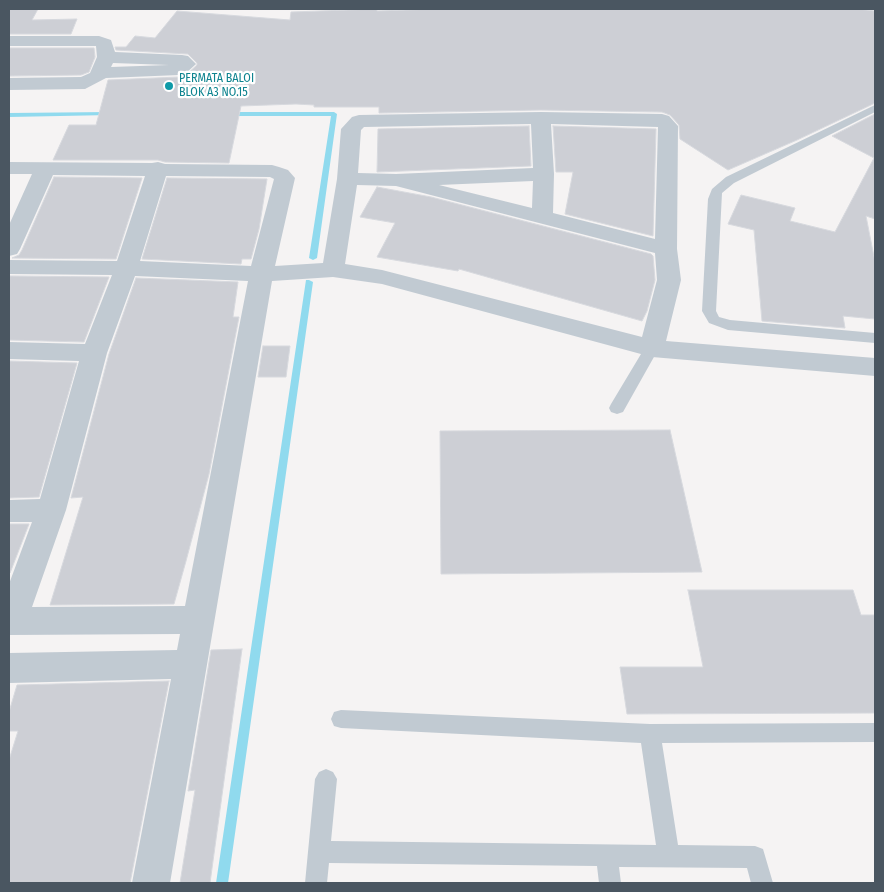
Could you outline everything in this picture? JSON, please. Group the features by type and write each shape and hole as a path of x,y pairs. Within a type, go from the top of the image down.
{"street":[{"path":"9,41 99,40 105,44 103,65 95,78 81,84 9,84"},
{"path":"541,118 544,174 542,218"},
{"path":"333,270 348,179 351,128 354,123 359,121 541,118 656,120 665,122 668,126 666,249 669,280 652,348"},
{"path":"9,249 46,167"},
{"path":"9,168 158,168 272,171 283,176 285,180 261,274 151,883"},
{"path":"158,168 126,268 94,352 51,510 10,621 199,620"},
{"path":"348,179 396,180 544,174"},
{"path":"396,180 666,249"},
{"path":"9,267 126,268 261,274 333,270 382,277 652,348 875,367"},
{"path":"9,350 94,352"},
{"path":"9,511 51,510"},
{"path":"9,668 191,664"}],"lane":[{"path":"875,108 730,180 716,192 714,199 709,311 714,320 728,325 875,338"},
{"path":"618,408 652,348"},
{"path":"341,719 650,734 875,733"},
{"path":"650,734 669,855"},
{"path":"316,883 326,779"},
{"path":"318,852 755,857 762,883"},
{"path":"607,855 610,883"}],"building":[{"path":"9,9 38,9 32,20 77,19 71,34 9,34"},
{"path":"377,9 377,11 435,9 858,9 875,11 875,103 728,170 680,139 679,125 670,115 662,112 541,110 379,113 379,107 314,107 314,105 296,104 241,106 229,163 165,162 158,160 53,160 69,125 96,125 108,80 179,77 186,75 197,65 188,54 116,50 115,47 126,47 135,36 155,38 177,11 290,20 291,12"},
{"path":"9,48 94,48 95,57 89,72 81,75 9,76"},
{"path":"875,114 875,219 866,216 875,262 875,319 843,316 845,328 762,321 754,230 728,224 741,195 795,208 790,221 835,232 874,158 832,136"},
{"path":"529,126 531,166 377,172 378,129"},
{"path":"553,126 656,129 653,236 565,214 573,172 556,172"},
{"path":"54,177 142,178 116,259 12,258 19,255 22,250"},
{"path":"167,178 267,179 259,229 251,259 242,259 241,264 142,259"},
{"path":"377,187 431,197 651,254 653,256 655,280 647,311 642,321 459,269 458,271 377,257 395,223 360,217"},
{"path":"9,276 109,277 84,342 9,340"},
{"path":"136,278 238,282 233,317 239,317 209,474 174,604 50,605 83,497 71,498 109,354"},
{"path":"263,346 290,346 286,377 258,377"},
{"path":"9,361 77,363 39,497 9,498"},
{"path":"670,430 702,572 441,574 440,431"},
{"path":"9,524 29,524 10,573 9,573"},
{"path":"688,590 853,590 861,615 875,615 875,713 627,714 620,667 703,667"},
{"path":"242,649 210,883 180,883 195,790 188,791 211,650"},
{"path":"169,681 130,883 9,883 9,760 18,731 9,731 9,712 17,685"}],"waterway":[{"path":"9,115 109,114"},
{"path":"227,114 334,114 313,258"},
{"path":"222,883 309,282"}],"place":[{"name":"PERMATA BALOI BLOK A3 NO.15","path":"169,86"}]}
